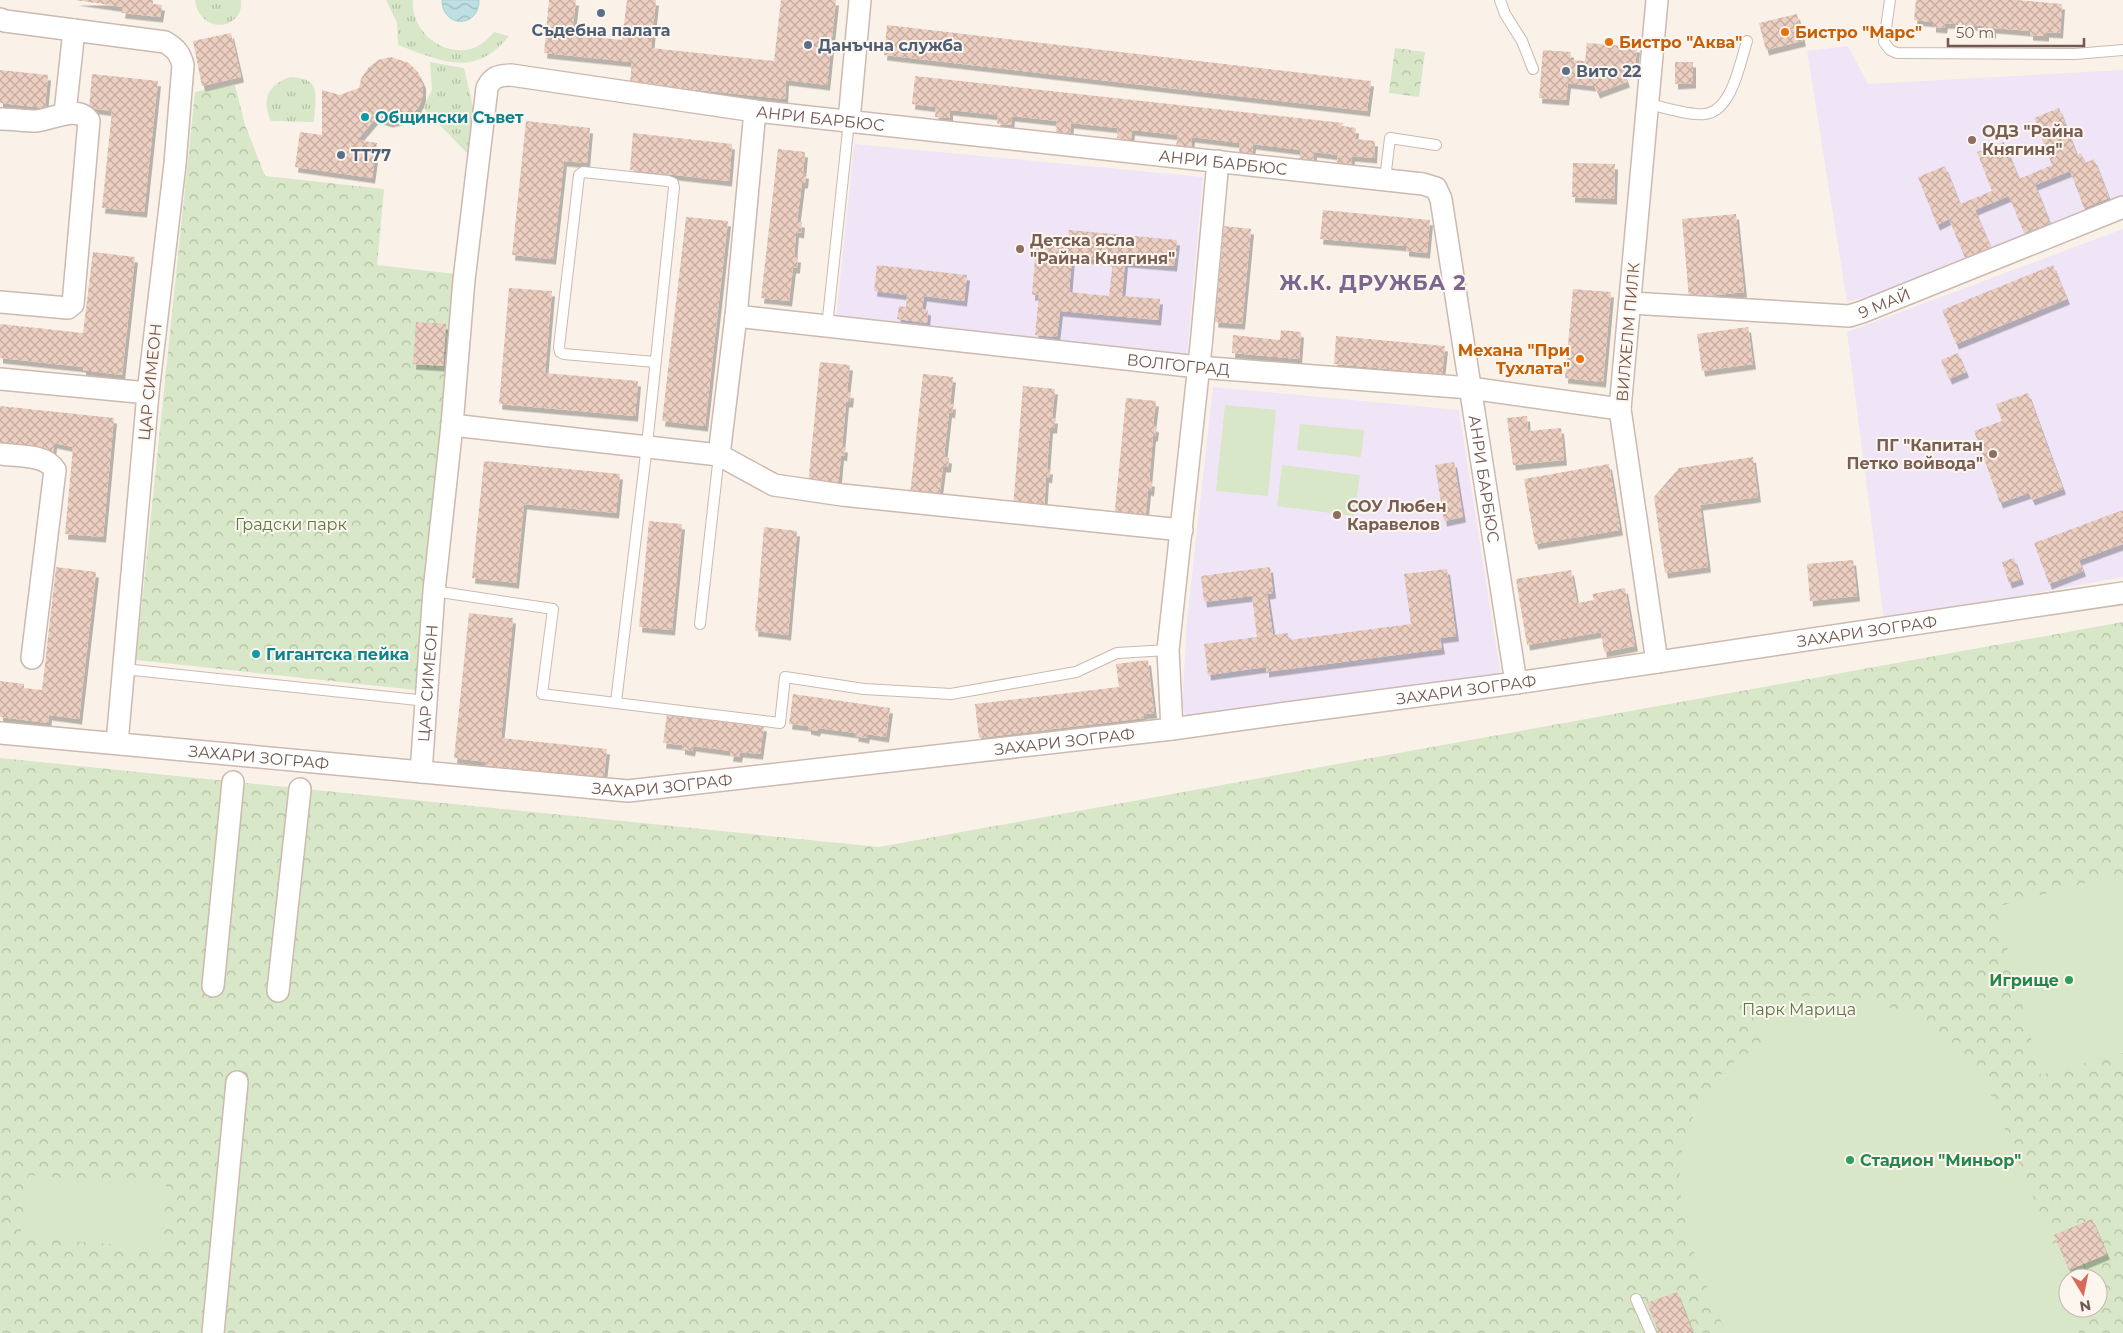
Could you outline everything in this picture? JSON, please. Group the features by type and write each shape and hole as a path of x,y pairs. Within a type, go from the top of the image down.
{"street":[{"path":"849,121 860,0"},
{"name":"ВИЛХЕЛМ ПИЛК","path":"1656,0 1631,303 1620,409 1657,662"},
{"name":"ЦАР СИМЕОН","path":"0,19 5,22 165,42 175,48 181,56 184,65 175,164 148,393 117,743"},
{"path":"65,113 74,30"},
{"name":"АНРИ БАРБЮС","path":"511,75 755,111 1385,179 1424,184 1436,188 1441,199 1516,683"},
{"name":"ЦАР СИМЕОН","path":"422,772 434,591 452,425 464,280 487,88 491,79 498,76 511,75"},
{"path":"719,455 736,316 755,111"},
{"path":"0,118 38,121 65,113 82,115 88,121 73,304 68,308 0,302"},
{"path":"1172,729 1168,650 1182,530 1218,161"},
{"name":"9 МАЙ","path":"1631,303 1849,316 2030,246 2123,207"},
{"name":"ВОЛГОГРАД","path":"736,316 1198,367 1470,388 1620,409"},
{"path":"0,379 148,393"},
{"path":"452,425 647,445 719,455 774,486 842,495 1182,530"},
{"path":"0,454 42,460 52,463 55,470 32,658"},
{"name":"ЗАХАРИ ЗОГРАФ","path":"0,733 628,791 1172,729 1516,683 2123,593"},
{"path":"213,986 233,782"},
{"path":"278,991 300,789"},
{"path":"213,1333 237,1082"}],"lane":[{"path":"1500,0 1505,14 1522,41 1533,70"},
{"path":"1890,0 1884,42 1890,50 1897,53 2075,54 2123,50"},
{"path":"1648,104 1705,114 1722,106 1728,97 1747,41"},
{"path":"827,327 849,121"},
{"path":"1385,179 1390,138 1436,145"},
{"path":"616,702 647,445 673,183 583,172 579,175 559,347 560,352 564,354 655,362"},
{"path":"700,624 719,455"},
{"path":"434,591 553,609 542,694 780,722 785,677 864,689 951,694 1076,672 1117,653 1168,650"},
{"path":"124,669 426,701"},
{"path":"1636,1299 1651,1333"}],"shaded area":[{"name":"ОДЗ \"Райна Княгиня\"","path":"1848,46 1868,84 2123,70 2123,196 2034,239 1937,278 1847,302 1807,51"},
{"name":"Детска ясла \"Райна Княгиня\"","path":"854,144 1203,177 1187,355 836,320"},
{"name":"ПГ \"Капитан Петко войвода\"","path":"2123,229 2123,577 1884,621 1847,332"},
{"name":"СОУ Любен Каравелов","path":"1213,387 1459,410 1501,676 1186,716 1182,707 1187,620"}],"green space":[{"path":"195,0 241,0 240,10 236,18 229,23 221,25 212,24 204,19 198,11"},
{"path":"386,0 413,0 417,23 424,32 432,40 453,50 465,50 476,47 494,32 509,36 496,49 483,58 457,63 443,61 398,45 397,23"},
{"path":"1395,48 1425,52 1419,97 1389,93"},
{"path":"430,62 464,68 474,111 469,155 423,108 432,90"},
{"path":"290,77 308,81 315,90 314,122 271,121 267,106 268,94 276,84"},
{"name":"Градски парк","path":"235,85 245,125 265,176 384,189 377,265 455,274 416,690 136,660 195,92"},
{"path":"1225,405 1276,410 1268,496 1216,491"},
{"path":"1300,424 1364,430 1361,457 1297,450"},
{"path":"1282,465 1360,475 1354,516 1277,506"},
{"name":"Парк Марица","path":"2123,622 2123,1333 0,1333 0,758 879,847"},
{"name":"Игрище","path":"2123,873 2123,1053 2041,1075 1996,907"},
{"name":"Стадион \"Миньор\"","path":"1815,995 1868,1000 1916,1017 1943,1035 1968,1059 1988,1088 2063,1268 2058,1268 2058,1318 2077,1318 2079,1333 1726,1333 1702,1275 1684,1215 1680,1186 1681,1156 1689,1127 1704,1098 1715,1082 1732,1064 1764,1045 1749,1007 1777,999"},
{"path":"28,1175 167,1186 162,1248 20,1237"}],"water":[{"path":"442,0 479,0 473,16 461,21 454,20 448,16"}],"building":[{"path":"75,0 153,0 153,4 162,5 160,17 122,13 123,7"},
{"path":"549,0 576,0 572,35 622,40 627,0 656,0 651,48 774,61 781,0 836,0 827,85 786,80 785,99 630,83 632,62 544,53"},
{"path":"1916,0 2017,0 2062,4 2060,33 2046,32 2046,36 2030,35 2030,31 1993,28 1993,33 1982,32 1983,26 1945,23 1944,28 1933,27 1933,22 1914,20"},
{"path":"1797,14 1803,41 1766,50 1759,23"},
{"path":"887,25 1371,81 1367,111 884,55"},
{"path":"231,33 241,77 202,86 193,41"},
{"path":"1587,43 1637,47 1635,69 1622,68 1627,82 1597,93 1593,82 1593,86 1568,83 1566,100 1539,98 1543,50 1571,52 1570,60 1585,61"},
{"name":"Общински Съвет","path":"391,57 409,63 418,72 423,83 423,96 418,108 409,117 390,122 376,118 357,140 377,143 372,178 295,167 300,132 322,135 322,90 340,95 359,88 361,79 368,68 378,60"},
{"path":"1675,62 1693,62 1693,83 1675,84"},
{"path":"0,70 48,75 45,108 0,103"},
{"path":"92,74 158,81 144,212 102,208 112,111 89,108"},
{"path":"915,76 1343,123 1342,126 1356,128 1355,139 1375,141 1374,158 1352,156 1351,164 1337,163 1338,155 1314,152 1313,162 1299,160 1301,150 1253,144 1252,154 1239,153 1240,143 1192,137 1191,148 1176,146 1178,135 1132,130 1131,140 1117,138 1118,128 1071,123 1070,133 1056,132 1057,121 1012,116 1011,125 997,124 998,115 950,110 950,118 935,117 936,107 912,104"},
{"path":"2059,108 2077,155 2081,153 2085,163 2094,159 2109,198 2084,208 2070,171 2035,185 2050,223 2024,233 2009,196 1975,210 1991,248 1965,258 1949,219 1937,225 1918,177 1945,166 1960,204 1992,191 1977,152 2004,142 2019,179 2052,165 2034,118"},
{"path":"526,121 590,128 587,163 564,161 553,259 512,255"},
{"path":"633,133 732,144 729,181 630,170"},
{"path":"778,149 805,152 803,173 806,173 805,183 802,183 797,222 802,222 801,233 796,232 794,257 798,257 797,268 793,268 789,301 761,298"},
{"path":"1573,163 1615,164 1614,199 1572,197"},
{"path":"1323,210 1430,220 1427,253 1406,251 1406,246 1320,239"},
{"path":"1736,214 1744,292 1689,298 1682,219"},
{"path":"686,217 728,221 705,426 662,421"},
{"path":"1224,226 1251,229 1242,324 1215,322"},
{"path":"1069,230 1177,240 1174,266 1125,262 1122,296 1160,299 1158,320 1060,311 1057,337 1035,335 1039,295 1032,295 1037,236 1068,239","holes":["1072,257 1113,261 1109,296 1069,292"]},
{"path":"93,252 135,257 122,375 83,370 83,367 0,358 0,324 83,333"},
{"path":"877,265 967,275 964,301 924,296 922,309 928,310 927,323 897,319 899,306 906,307 907,295 874,291"},
{"path":"2053,265 2067,299 1956,344 1942,310"},
{"path":"509,288 552,291 545,373 638,381 635,416 499,404"},
{"path":"1573,289 1611,292 1603,382 1565,378"},
{"path":"416,322 446,324 443,366 413,364"},
{"path":"1748,327 1753,364 1702,371 1697,334"},
{"path":"1281,330 1301,332 1299,359 1232,353 1233,335 1280,340"},
{"path":"1336,336 1445,346 1442,374 1334,364"},
{"path":"1958,353 1966,372 1949,379 1941,360"},
{"path":"820,362 850,365 847,392 851,393 850,402 846,402 842,447 845,447 844,456 841,455 838,488 808,485"},
{"path":"923,374 953,377 950,404 953,404 952,413 949,412 944,457 949,458 948,467 943,467 939,498 910,495"},
{"path":"1023,386 1055,389 1052,418 1055,418 1054,428 1050,428 1047,469 1050,469 1049,478 1046,477 1044,510 1013,507"},
{"path":"2028,393 2063,489 2032,500 2029,493 2000,503 1974,431 2002,421 1996,404"},
{"path":"1126,398 1156,401 1153,426 1156,427 1155,436 1153,436 1149,481 1152,481 1151,491 1148,490 1145,522 1114,519"},
{"path":"0,406 114,418 103,537 65,534 73,447 54,443 53,452 0,446"},
{"path":"1527,416 1528,431 1561,428 1564,460 1513,465 1507,418"},
{"path":"1753,457 1758,497 1700,505 1708,567 1665,573 1654,497 1679,468"},
{"path":"484,461 620,474 616,513 524,504 516,583 472,578"},
{"path":"1454,462 1463,517 1444,521 1435,465"},
{"path":"1609,464 1620,530 1535,544 1524,479"},
{"path":"2123,510 2123,544 2079,560 2083,571 2049,584 2034,543"},
{"path":"649,521 682,524 672,630 639,627"},
{"path":"764,527 797,531 788,635 755,631"},
{"path":"2014,558 2021,579 2009,583 2002,562"},
{"path":"1853,560 1857,596 1810,601 1807,564"},
{"path":"56,567 96,572 79,719 49,715 48,723 0,717 0,681 24,684 24,688 42,690"},
{"path":"1270,567 1273,593 1267,594 1273,635 1288,633 1289,640 1411,624 1404,574 1447,569 1456,636 1440,638 1442,649 1266,672 1266,667 1208,675 1204,644 1257,637 1252,596 1204,602 1201,576"},
{"path":"1571,570 1577,603 1594,600 1592,594 1625,588 1635,646 1604,652 1601,632 1527,645 1516,579"},
{"path":"469,613 513,618 501,738 607,749 603,784 485,771 486,762 454,758"},
{"path":"1148,660 1154,713 1143,714 1144,718 979,738 975,704 1119,687 1116,664"},
{"path":"793,694 890,708 886,737 867,734 866,738 855,736 856,733 818,728 817,731 808,729 808,726 789,724"},
{"path":"667,714 764,726 760,754 740,752 739,757 730,756 731,751 693,746 692,751 682,749 682,745 663,743"},
{"path":"2092,1219 2107,1254 2074,1268 2068,1268 2054,1235"},
{"path":"1677,1292 1693,1333 1659,1333 1647,1303"}],"place":[{"name":"Съдебна палата","path":"601,13"},
{"name":"Бистро \"Марс\"","path":"1785,32"},
{"name":"Бистро \"Аква\"","path":"1609,42"},
{"name":"Данъчна служба","path":"808,45"},
{"name":"Вито 22","path":"1566,71"},
{"name":"Общински Съвет","path":"365,117"},
{"name":"ОДЗ \"Райна Княгиня\"","path":"1972,140"},
{"name":"TT77","path":"341,155"},
{"name":"Детска ясла \"Райна Княгиня\"","path":"1020,249"},
{"name":"Механа \"При Тухлата\"","path":"1580,359"},
{"name":"ПГ \"Капитан Петко войвода\"","path":"1993,454"},
{"name":"СОУ Любен Каравелов","path":"1337,515"},
{"name":"Гигантска пейка","path":"256,654"},
{"name":"Игрище","path":"2069,980"},
{"name":"Стадион \"Миньор\"","path":"1850,1160"}],"district":[{"name":"Ж.К. ДРУЖБА 2","path":"1373,282"}]}
